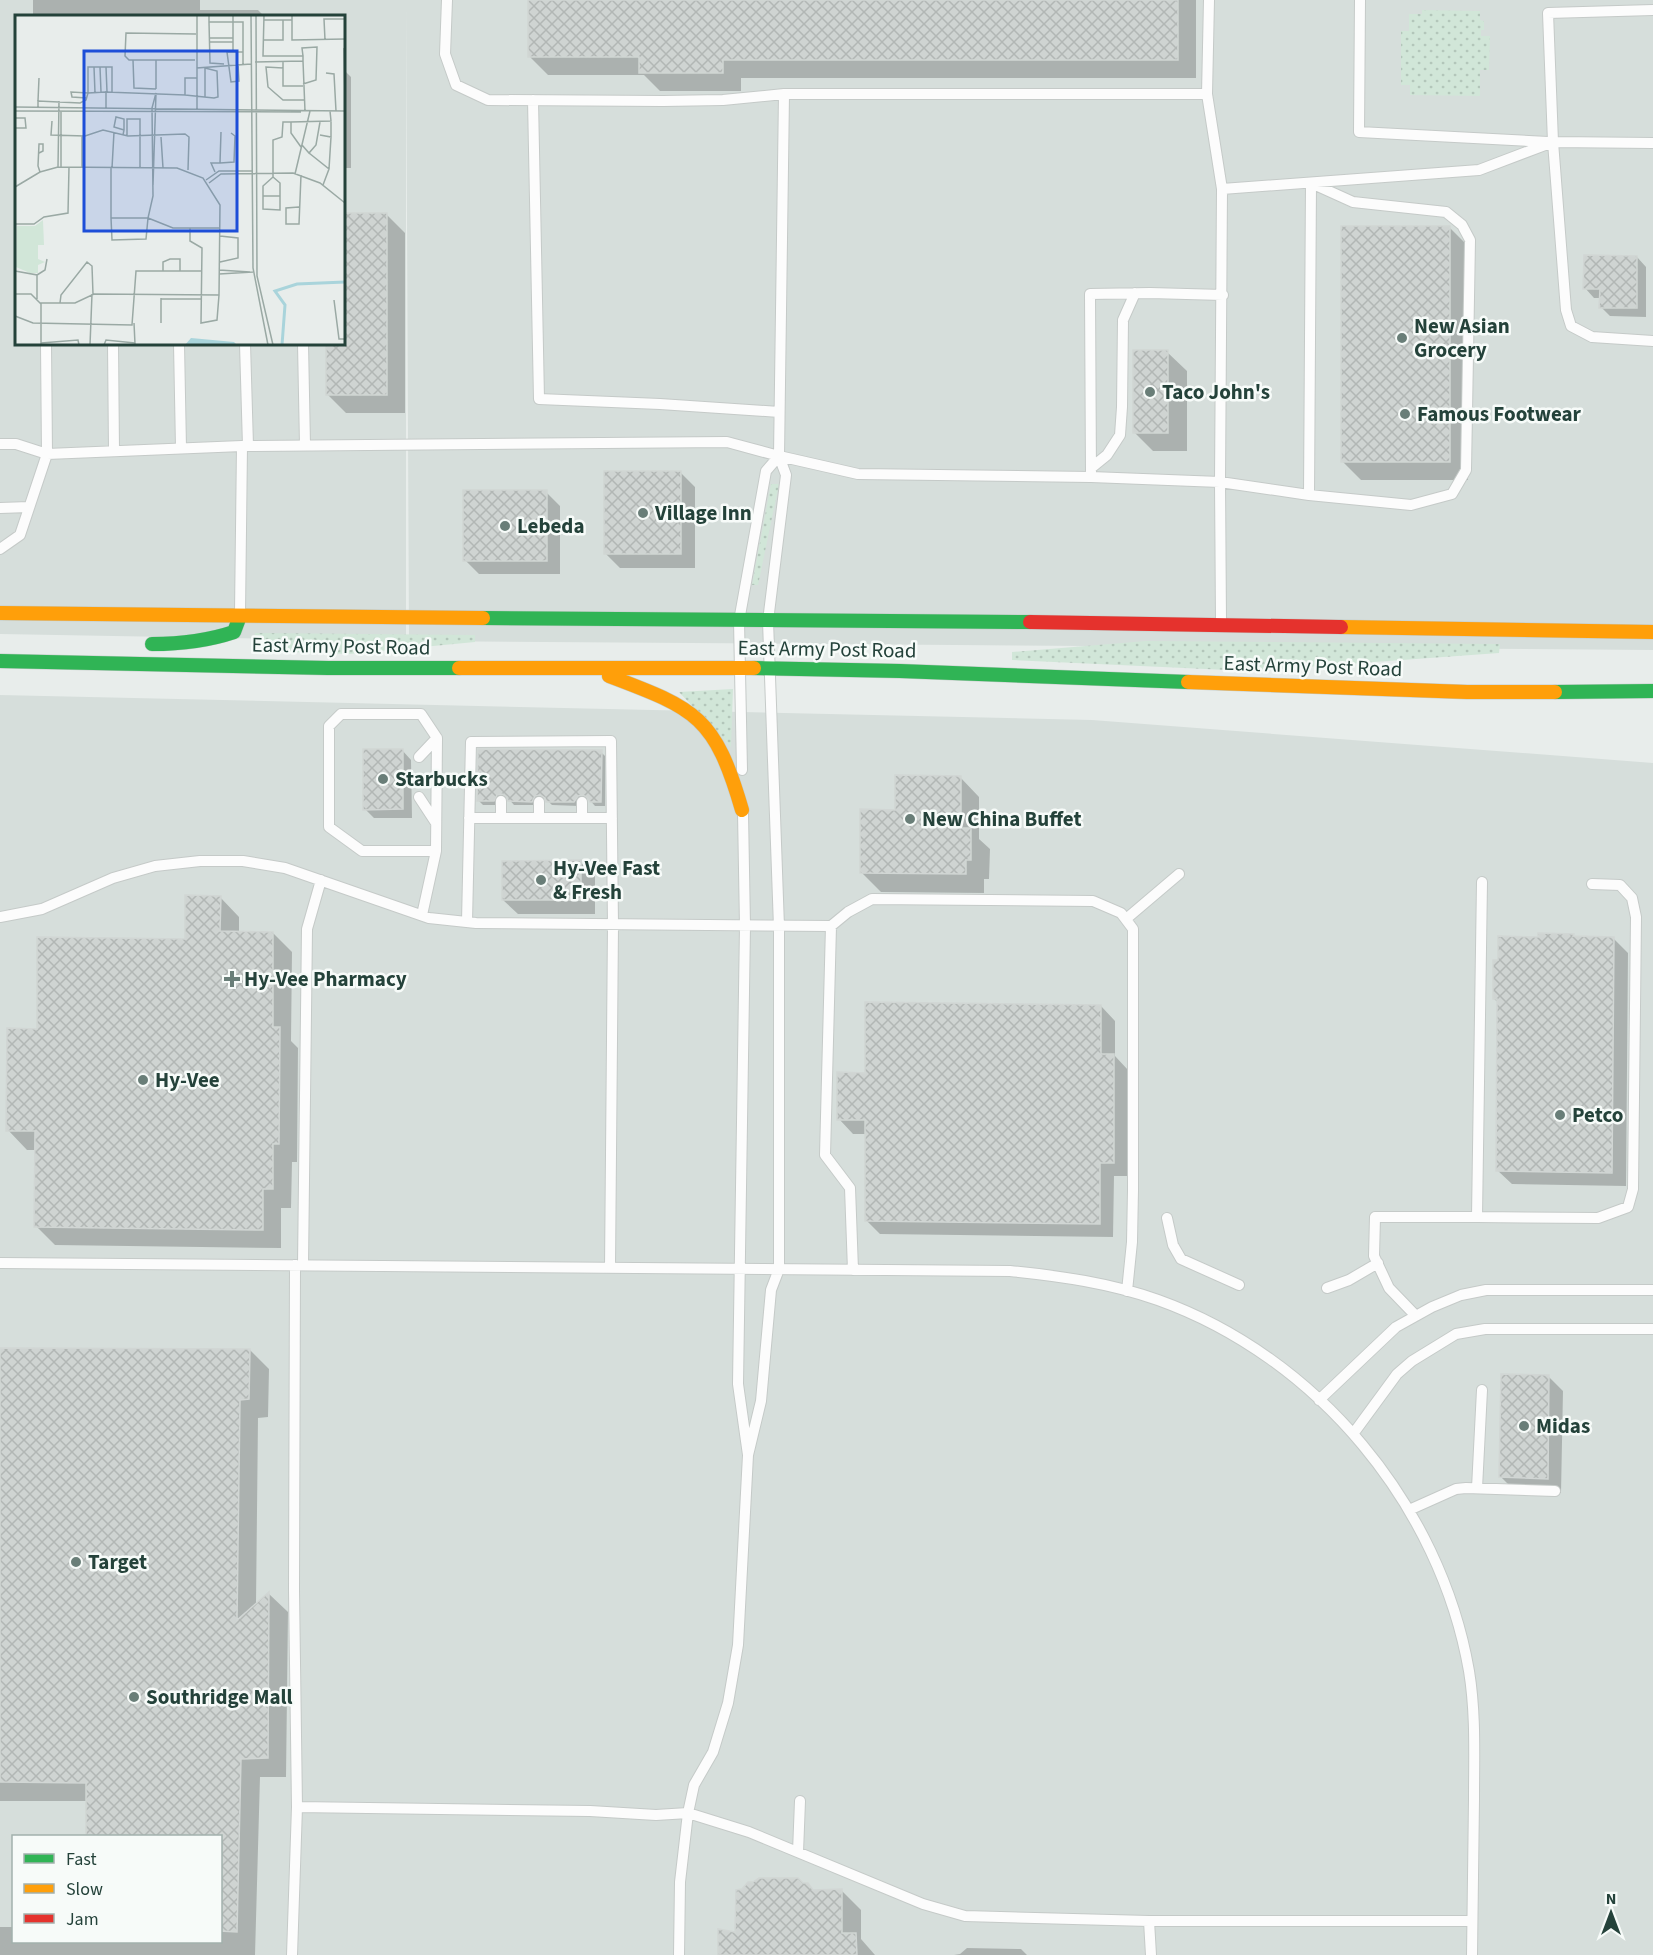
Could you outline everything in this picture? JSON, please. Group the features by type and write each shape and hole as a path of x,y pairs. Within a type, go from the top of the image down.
{"main road":[{"name":"East Army Post Road","path":"0,614 1221,624 1653,632"},
{"path":"134,643 192,643 215,639 234,632 240,616"},
{"path":"0,653 20,648"},
{"name":"East Army Post Road","path":"0,661 316,667 740,668 900,671 1467,692 1653,691"},
{"path":"589,668 660,694 696,716 715,740 730,771 742,810"}],"lane":[{"path":"447,0 445,54 456,85 488,100 723,100 784,94 1207,94"},
{"path":"1209,0 1207,94 1222,189 1221,624"},
{"path":"1360,0 1359,132 1553,142 1653,143"},
{"path":"1653,10 1618,6 1548,13 1553,142 1566,310 1571,326 1592,337 1653,341"},
{"path":"747,1455 761,1401 771,1290 779,1269 778,927 768,621 786,475 778,456 784,94"},
{"path":"533,100 540,399 779,412"},
{"path":"1222,189 1479,170 1553,142"},
{"path":"0,444 16,444 47,454 245,446 727,442 858,474 1091,472 1220,482 1309,495 1411,505 1452,494 1466,470 1470,240 1462,225 1446,212 1353,202 1311,183"},
{"path":"1309,495 1311,183"},
{"path":"1091,472 1107,456 1120,435 1123,320 1135,293"},
{"path":"1091,472 1090,294 1223,295"},
{"path":"0,549 20,535 47,454 46,345"},
{"path":"113,345 114,451"},
{"path":"179,345 181,448"},
{"path":"240,616 245,446 244,345"},
{"path":"303,345 305,445"},
{"path":"679,1955 680,1882 688,1813 694,1785 713,1752 728,1703 738,1645 747,1455 738,1384 745,926 739,621 766,471 778,456"},
{"path":"0,508 29,507"},
{"path":"422,915 436,851 436,738 421,714 341,714 329,726 329,827 362,851 436,851"},
{"path":"419,756 436,738"},
{"path":"467,922 471,742 501,746 582,746 611,741 613,925 610,1268"},
{"path":"419,797 436,824"},
{"path":"501,801 501,818"},
{"path":"540,802 540,818"},
{"path":"582,802 582,818"},
{"path":"469,818 612,818"},
{"path":"0,917 42,909 113,878 155,866 200,861 243,861 285,868 422,915 467,922 831,926 848,912 872,899 1093,901 1121,913 1133,929 1132,1242 1126,1291"},
{"path":"1126,919 1179,874"},
{"path":"292,1955 297,1807 294,1590 307,929 321,880"},
{"path":"1477,1217 1482,882"},
{"path":"1416,1316 1389,1288 1374,1256 1375,1217 1598,1218 1628,1207 1633,1190 1636,917 1632,898 1620,885 1592,884"},
{"path":"831,926 825,1155 850,1188 853,1270"},
{"path":"1167,1218 1173,1245 1181,1259 1239,1285"},
{"path":"0,1263 1010,1271 1060,1276 1110,1286 1158,1300 1205,1320 1249,1345 1290,1374 1353,1434 1393,1485 1409,1510 1441,1574 1457,1622 1469,1671 1474,1721 1472,1955"},
{"path":"1328,1288 1349,1280 1378,1263"},
{"path":"1319,1400 1396,1327 1432,1307 1461,1295 1486,1290 1653,1290"},
{"path":"1353,1434 1397,1374 1421,1354 1456,1334 1485,1329 1653,1329"},
{"path":"1477,1488 1482,1390"},
{"path":"1409,1510 1456,1489 1555,1491"},
{"path":"798,1852 800,1801"},
{"path":"297,1807 590,1811 657,1815 688,1813 749,1832 923,1904 965,1916 1149,1921 1473,1921"},
{"path":"1149,1921 1151,1955"}],"shaded area":[{"path":"0,0 1653,0 1653,650 409,641 406,6 406,641 0,634"},
{"name":"Southridge Mall","path":"0,695 1092,720 1653,763 1653,1955 0,1955"}],"green space":[{"path":"1422,10 1480,11 1480,20 1484,21 1481,36 1490,36 1489,70 1480,70 1480,96 1410,95 1410,85 1401,85 1401,31 1409,31 1409,14 1422,14"},
{"path":"771,484 779,484 758,585 752,585"},
{"path":"255,633 475,635 475,642 349,654 254,651"},
{"path":"1146,641 1500,644 1499,653 1249,671 1012,660 1012,652"},
{"path":"733,689 731,747 679,692"}],"building":[{"path":"528,0 1178,0 1178,60 723,60 723,73 639,73 639,57 528,57"},
{"path":"345,213 387,213 387,395 326,395 326,345 345,345"},
{"path":"1341,226 1450,226 1450,462 1341,462"},
{"path":"1584,255 1637,256 1637,308 1599,308 1600,289 1583,289"},
{"name":"Taco John's","path":"1133,350 1168,350 1168,433 1133,433"},
{"name":"Village Inn","path":"604,471 681,471 681,554 604,554"},
{"name":"Lebeda","path":"463,490 547,490 547,561 463,561"},
{"name":"Starbucks","path":"363,749 403,749 403,809 363,810"},
{"path":"478,749 602,750 601,802 590,802 583,795 578,796 574,802 546,802 545,798 540,795 535,796 532,802 508,801 507,797 502,794 497,795 494,801 477,801"},
{"name":"New China Buffet","path":"895,775 961,776 961,828 971,828 971,860 966,860 966,874 860,873 860,809 895,810"},
{"name":"Hy-Vee Fast & Fresh","path":"581,860 581,900 502,900 502,861"},
{"name":"Hy-Vee","path":"185,895 221,896 220,931 273,932 273,1027 280,1027 279,1144 273,1144 273,1189 263,1189 263,1230 34,1227 35,1131 6,1131 7,1028 37,1029 37,937 185,939"},
{"path":"1538,933 1614,937 1612,1173 1496,1171 1497,999 1493,999 1493,960 1498,960 1498,936 1538,937"},
{"path":"865,1002 1101,1005 1101,1054 1114,1054 1114,1163 1100,1163 1100,1224 865,1221 865,1120 837,1120 837,1072 865,1073"},
{"name":"Southridge Mall","path":"0,1348 250,1349 249,1399 240,1400 237,1620 269,1592 268,1758 241,1759 237,1932 222,1931 222,1835 86,1835 86,1783 0,1782"},
{"name":"Midas","path":"1501,1374 1549,1375 1548,1479 1499,1477"},
{"path":"759,1878 798,1878 803,1883 808,1883 813,1890 842,1889 842,1933 856,1933 857,1955 718,1955 718,1929 735,1932 736,1890 742,1889 748,1882"}],"traffic: fast":[{"path":"152,644 214,638 234,632 240,616"},
{"path":"483,618 1030,622"},
{"path":"0,661 328,668 459,668"},
{"path":"754,668 1188,682"},
{"path":"1555,692 1653,691"}],"traffic: slow":[{"path":"0,613 483,618"},
{"path":"1341,627 1653,632"},
{"path":"459,668 754,668"},
{"path":"609,676 663,698 683,708 698,720 711,735 722,754 742,810"},
{"path":"1188,682 1467,692 1555,692"}],"traffic: jam":[{"path":"1030,622 1341,627"}],"place":[{"name":"New Asian Grocery","path":"1402,338"},
{"name":"Taco John's","path":"1150,392"},
{"name":"Famous Footwear","path":"1405,414"},
{"name":"Village Inn","path":"643,513"},
{"name":"Lebeda","path":"505,526"},
{"name":"Starbucks","path":"383,779"},
{"name":"New China Buffet","path":"910,819"},
{"name":"Hy-Vee Fast & Fresh","path":"541,880"},
{"name":"Hy-Vee Pharmacy","path":"232,979"},
{"name":"Hy-Vee","path":"143,1080"},
{"name":"Petco","path":"1560,1115"},
{"name":"Midas","path":"1524,1426"},
{"name":"Target","path":"76,1562"},
{"name":"Southridge Mall","path":"134,1697"}]}
